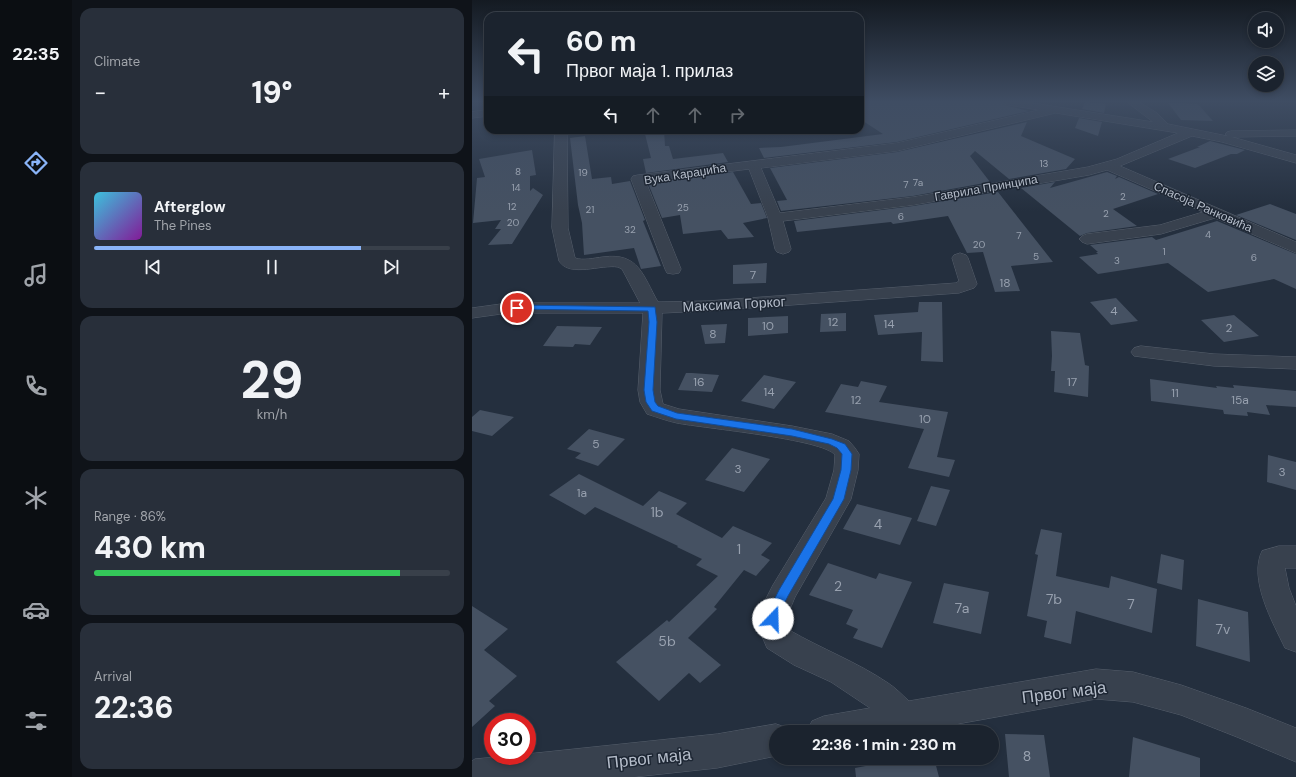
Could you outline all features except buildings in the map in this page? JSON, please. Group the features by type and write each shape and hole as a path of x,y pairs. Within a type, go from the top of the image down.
{"street":[{"path":"561,138 560,228 567,261 572,264 616,261 626,263 629,266 652,308 653,322 649,390 650,402 655,408 676,416 792,432 832,442 841,446 847,454 846,470 838,499 783,594 773,614 773,627 778,639 806,655 842,672 878,694 903,718"},
{"name":"Вука Караџића","path":"673,269 638,179 913,144 937,138"},
{"name":"Гаврила Принципа","path":"775,218 913,201 1089,171 1109,166 1178,138"},
{"path":"1218,138 1296,160"},
{"path":"753,164 775,218 783,249"},
{"name":"Спасоја Ранковића","path":"1109,166 1296,248"},
{"path":"1088,239 1161,229 1217,213"},
{"name":"Максима Горког","path":"472,313 508,308 652,308 787,301 959,288 968,284 960,258"},
{"path":"1141,352 1214,360 1296,363"},
{"path":"1296,557 1279,557 1272,560 1270,567 1272,582 1296,639"},
{"name":"Првог маја","path":"864,725 1096,684 1133,687 1181,700 1246,724 1296,745"},
{"name":"Првог маја","path":"475,777 717,751 769,741"}],"route":[{"path":"517,308 652,308 653,322 649,390 650,402 655,408 676,416 792,432 832,442 841,446 847,454 847,462 838,499 783,594 773,614 773,619"}]}
